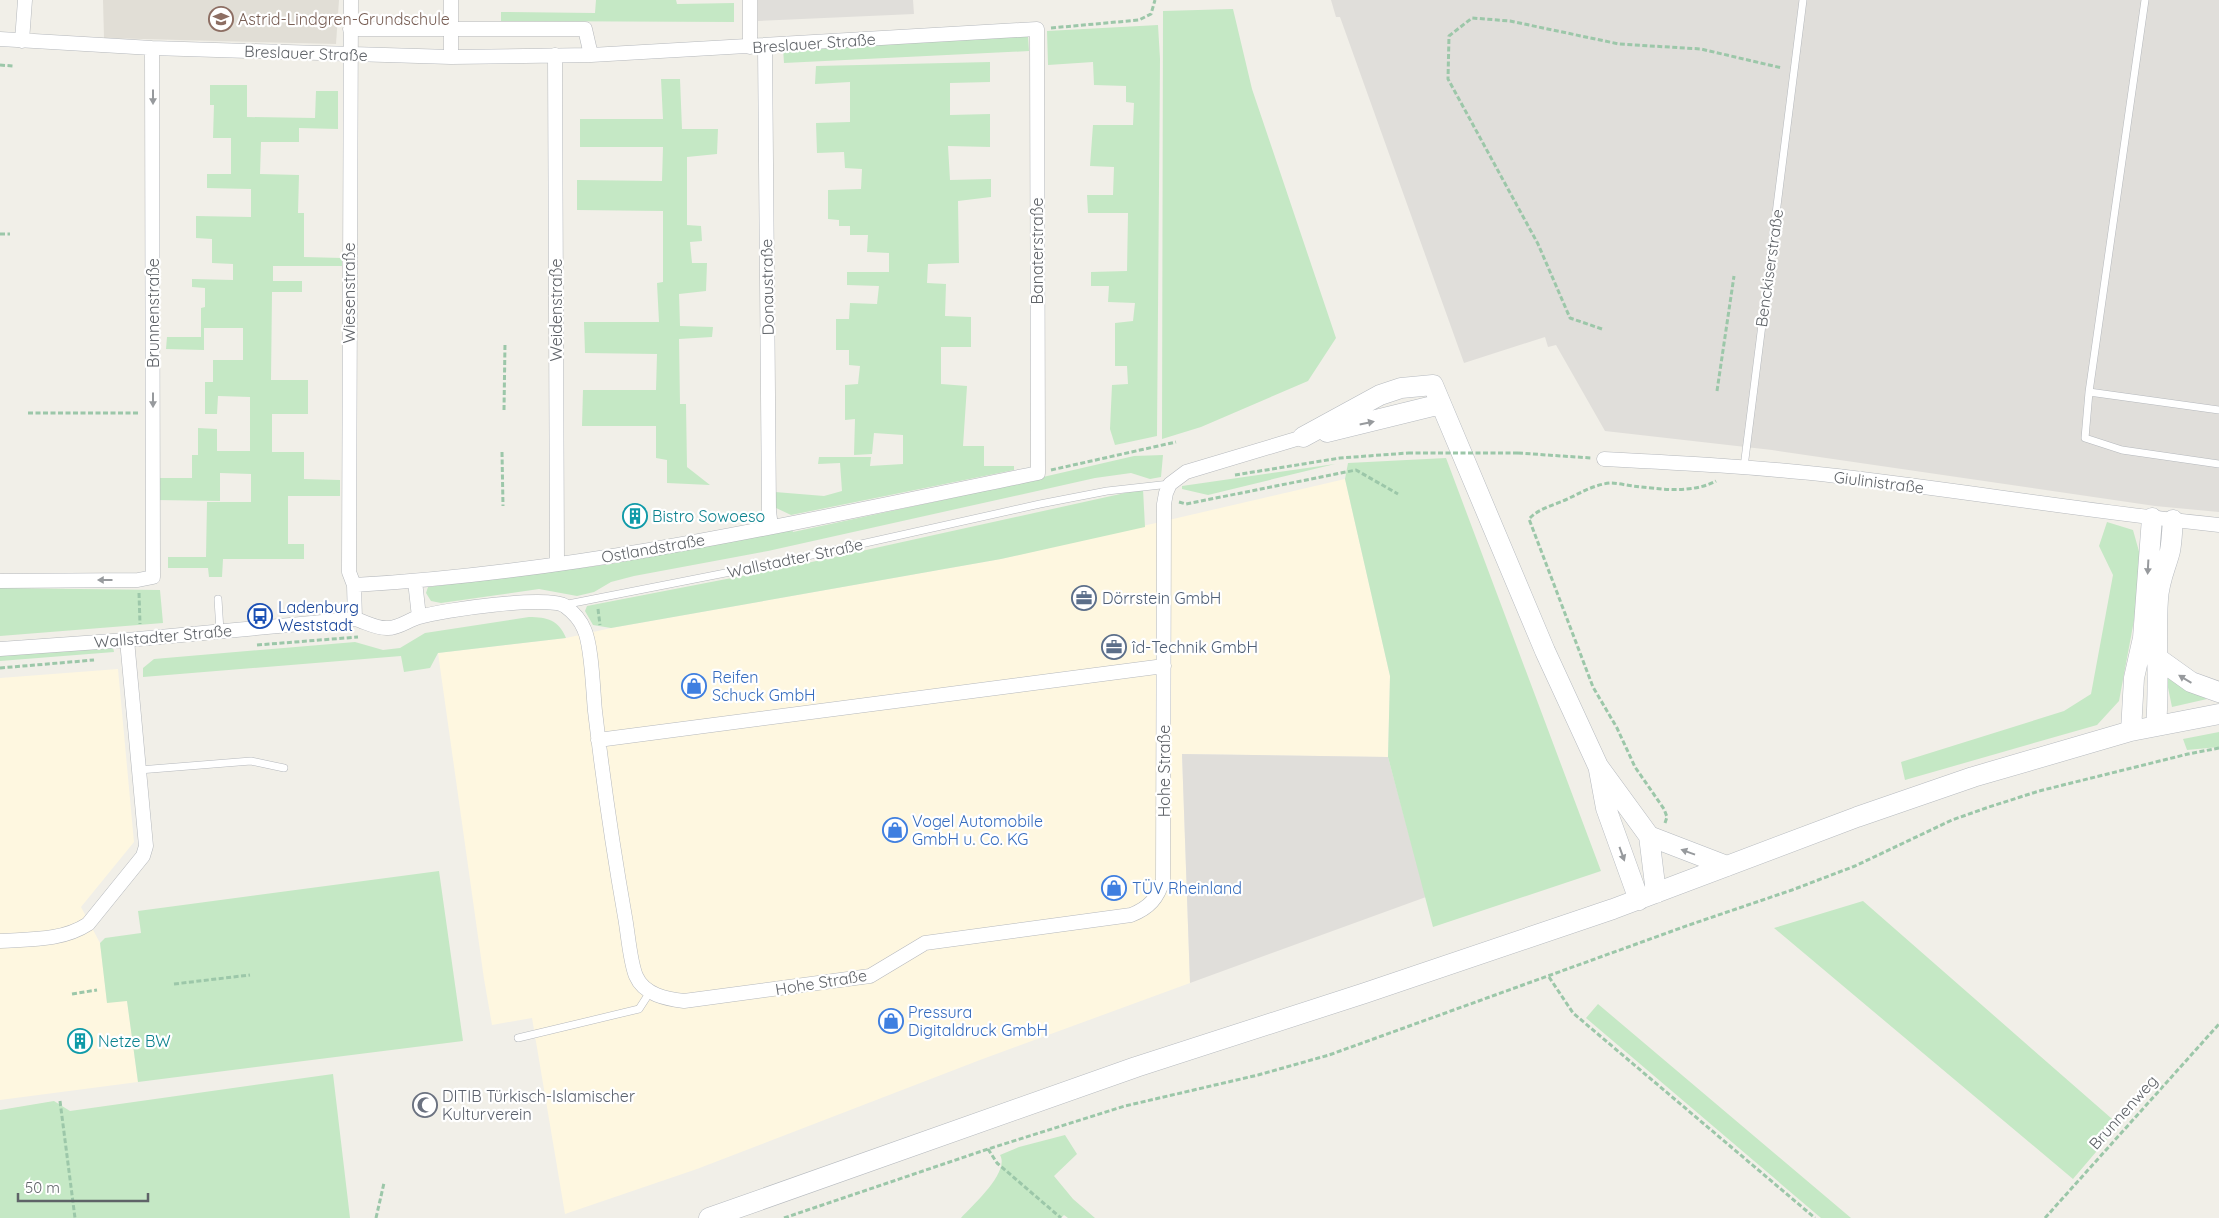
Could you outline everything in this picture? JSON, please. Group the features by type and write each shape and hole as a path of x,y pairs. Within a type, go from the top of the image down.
{"main road":[{"path":"1303,437 1380,395 1401,388 1433,385 1545,651 1598,766 1649,836 1727,866"},
{"path":"1303,437 1408,414 1441,404"},
{"path":"2131,731 2134,678 2142,638 2152,518"},
{"path":"2156,725 2158,703 2156,657 2158,596 2163,568 2170,551 2173,520"},
{"path":"2156,657 2191,682 2219,692"},
{"path":"709,1218 1127,1070 1365,993 1647,897 1857,817 1956,782 2131,731 2219,714"},
{"path":"1598,766 1606,808 1647,897"},
{"path":"1647,897 1649,836"}],"street":[{"path":"22,41 25,0"},
{"name":"Wiesenstraße","path":"350,0 349,572 354,585 355,619"},
{"path":"451,0 451,57"},
{"path":"750,0 750,47"},
{"name":"Breslauer Straße","path":"350,29 585,29 591,55"},
{"name":"Breslauer Straße","path":"0,39 152,48 451,57 591,55 1038,30"},
{"name":"Banaterstraße","path":"1038,30 1038,473"},
{"name":"Donaustraße","path":"764,46 769,511 771,527"},
{"name":"Brunnenstraße","path":"138,580 153,577 152,48"},
{"name":"Weidenstraße","path":"555,55 557,564"},
{"path":"1170,484 1186,472 1303,437"},
{"name":"Giulinistraße","path":"1604,458 1744,467 1837,476 2152,518 2219,525"},
{"name":"Ostlandstraße","path":"354,585 415,581 557,564 771,527 1038,473"},
{"name":"Hohe Straße","path":"650,992 667,999 684,1001 870,976 925,943 1123,916 1144,910 1160,892 1163,880 1163,573 1165,498 1170,484"},
{"path":"0,581 138,580"},
{"path":"415,581 419,617"},
{"name":"Wallstadter Straße","path":"0,649 127,640 355,619 378,628 388,628 419,617 535,601 563,605"},
{"path":"563,605 576,616 587,636 598,740 620,892 637,977 650,992"},
{"path":"0,941 64,936 76,932 88,924 143,856 146,846 127,640"},
{"path":"598,740 1164,666"}],"lane":[{"name":"Benckiserstraße","path":"1744,467 1804,0"},
{"path":"2145,0 2089,392 2085,438 2122,450 2219,464"},
{"path":"2089,392 2219,410"},
{"name":"Wallstadter Straße","path":"563,605 776,563 1049,502 1107,491 1170,484"},
{"path":"218,599 220,631"},
{"path":"138,770 251,762 284,768"},
{"path":"518,1038 639,1009 650,992"}],"path":[{"path":"1038,30 1139,20 1151,14 1154,0"},
{"path":"1602,329 1570,318 1538,244 1448,79 1449,36 1472,18 1510,22 1619,44 1701,49 1794,70"},
{"path":"0,65 13,66"},
{"path":"0,234 10,234"},
{"path":"1717,391 1734,276"},
{"path":"504,410 505,343"},
{"path":"28,413 153,413"},
{"path":"1038,473 1176,442"},
{"path":"502,452 503,506"},
{"path":"1281,468 1340,458 1408,453 1518,453 1604,458"},
{"path":"1649,836 1665,823 1664,808 1635,766 1617,728 1593,687 1530,519 1536,512 1589,488 1611,483 1690,489 1708,486 1744,467"},
{"path":"1165,498 1186,504 1356,470 1398,494"},
{"path":"138,580 141,627"},
{"path":"784,1218 988,1149 1125,1106 1330,1056 1846,870 1952,820 1989,807 2039,791 2219,748"},
{"path":"174,984 250,975"},
{"path":"1549,977 1573,1013 1815,1218"},
{"path":"72,994 98,990"},
{"name":"Brunnenweg","path":"2045,1218 2219,1024"},
{"path":"60,1101 75,1218"},
{"path":"988,1149 997,1163 1061,1218"},
{"path":"376,1218 384,1183"}],"shaded area":[{"name":"Astrid-Lindgren-Grundschule","path":"103,0 339,0 336,44 104,38"},
{"path":"758,0 913,0 914,14 758,21"},
{"path":"1331,0 2219,0 2219,512 2155,506 1772,450 1605,431 1556,345 1548,347 1545,337 1464,363 1340,17 1336,17"},
{"path":"1345,479 1390,676 1388,757 1182,754 1190,983 980,1060 697,1169 565,1214 532,1018 492,1025 438,653 566,638 611,628 1001,559"},
{"path":"118,669 134,842 81,907 100,943 107,1002 127,1000 138,1082 0,1100 0,678"},
{"path":"1182,754 1388,757 1426,897 1190,983"}],"green space":[{"path":"596,0 676,0 677,4 734,3 734,22 501,21 501,12 595,13"},
{"path":"1233,9 1252,89 1336,338 1308,381 1201,427 1162,439 1163,11"},
{"path":"1158,25 1160,59 1157,436 1115,445 1110,429 1112,385 1128,384 1127,366 1115,366 1115,323 1133,321 1135,303 1108,302 1109,286 1091,286 1091,272 1127,271 1128,213 1088,213 1087,195 1113,195 1114,167 1090,166 1093,125 1133,125 1134,103 1126,102 1126,86 1094,85 1093,62 1048,65 1047,31"},
{"path":"1028,36 1029,51 784,63 783,48"},
{"path":"990,62 990,82 950,83 950,115 990,114 990,147 948,146 950,180 991,179 991,197 958,201 959,263 928,264 927,283 946,284 945,316 971,317 971,347 941,347 941,384 967,386 963,446 984,446 984,466 1014,466 1014,470 791,515 774,507 775,492 824,496 842,491 840,463 818,464 819,457 871,457 870,466 903,464 903,435 874,433 872,454 854,455 855,419 845,420 845,385 858,384 860,366 849,365 849,350 836,350 836,319 849,319 850,303 877,304 879,286 847,285 847,272 889,272 889,253 867,252 868,235 850,235 850,226 839,226 839,220 828,219 828,190 861,189 862,169 845,168 844,152 817,153 816,123 850,122 850,82 815,84 816,66"},
{"path":"661,79 680,79 682,129 718,129 717,154 687,157 687,225 701,226 702,241 690,242 692,263 707,263 706,291 679,294 680,326 713,327 712,337 679,339 680,404 686,404 687,467 710,485 667,483 667,460 656,458 656,426 582,426 583,390 656,390 657,354 585,353 584,322 659,322 657,283 663,282 663,211 577,210 577,180 662,181 663,147 580,147 580,119 663,119"},
{"path":"210,85 247,85 247,117 315,118 316,91 338,91 338,129 299,128 299,142 261,142 260,174 299,175 298,213 304,213 304,257 342,258 342,266 273,266 273,281 302,281 302,292 272,292 271,380 308,380 308,414 272,414 272,452 304,452 304,479 340,480 340,496 288,496 288,544 304,544 304,559 223,559 222,577 209,577 208,568 168,568 168,557 206,557 207,502 251,502 251,474 220,473 220,501 156,500 156,478 192,478 192,455 198,455 198,428 217,429 217,451 250,451 250,397 218,396 217,414 205,414 205,382 213,382 213,360 243,360 243,328 204,328 204,350 166,349 167,337 201,337 201,308 205,307 205,288 192,287 192,279 233,280 233,264 212,263 212,239 196,238 196,216 251,217 251,189 207,188 207,174 231,174 231,138 213,138 214,105 210,105"},
{"path":"1163,455 1161,477 1150,479 1131,473 1095,478 768,551 634,576 611,582 594,592 577,596 539,589 441,603 431,601 426,593 428,587 611,564 791,527 793,532 1134,456"},
{"path":"1446,458 1601,871 1433,927 1388,757 1390,676 1345,479 1348,463"},
{"path":"1335,464 1208,495 1182,489 1182,486"},
{"path":"1143,489 1145,527 1001,559 611,628 593,625 585,611 587,606 789,567"},
{"path":"2107,522 2133,530 2140,555 2135,615 2119,701 2097,725 1905,780 1901,762 2064,711 2091,694 2113,575 2099,546"},
{"path":"0,588 160,590 163,623 0,636"},
{"path":"529,617 547,619 556,623 566,638 438,653 430,668 404,672 401,656 143,677 143,668 154,659 355,642 383,650 400,648 425,633"},
{"path":"113,647 114,652 0,661 0,656"},
{"path":"2165,673 2186,690 2207,699 2172,707"},
{"path":"2219,732 2219,747 2187,750 2183,739"},
{"path":"439,871 463,1041 138,1082 127,1001 107,1003 100,943 105,938 141,933 138,911"},
{"path":"1863,901 2119,1125 2073,1179 1774,928"},
{"path":"1598,1004 1851,1218 1821,1218 1586,1018"},
{"path":"333,1074 350,1218 0,1218 0,1110 54,1101 70,1111"},
{"path":"1065,1135 1077,1154 1054,1176 1073,1199 1095,1218 1068,1218 1064,1215 1061,1218 961,1218 995,1179 1002,1162 1000,1155 1019,1147"}],"place":[{"name":"Astrid-Lindgren-Grundschule","path":"221,19"},
{"name":"Bistro Sowoeso","path":"635,516"},
{"name":"Dörrstein GmbH","path":"1084,598"},
{"name":"Ladenburg Weststadt","path":"260,616"},
{"name":"îd-Technik GmbH","path":"1114,647"},
{"name":"Reifen Schuck GmbH","path":"694,686"},
{"name":"Vogel Automobile GmbH u. Co. KG","path":"895,830"},
{"name":"TÜV Rheinland","path":"1114,888"},
{"name":"Pressura Digitaldruck GmbH","path":"891,1021"},
{"name":"Netze BW","path":"80,1041"},
{"name":"DITIB Türkisch-Islamischer Kulturverein","path":"425,1105"}]}
